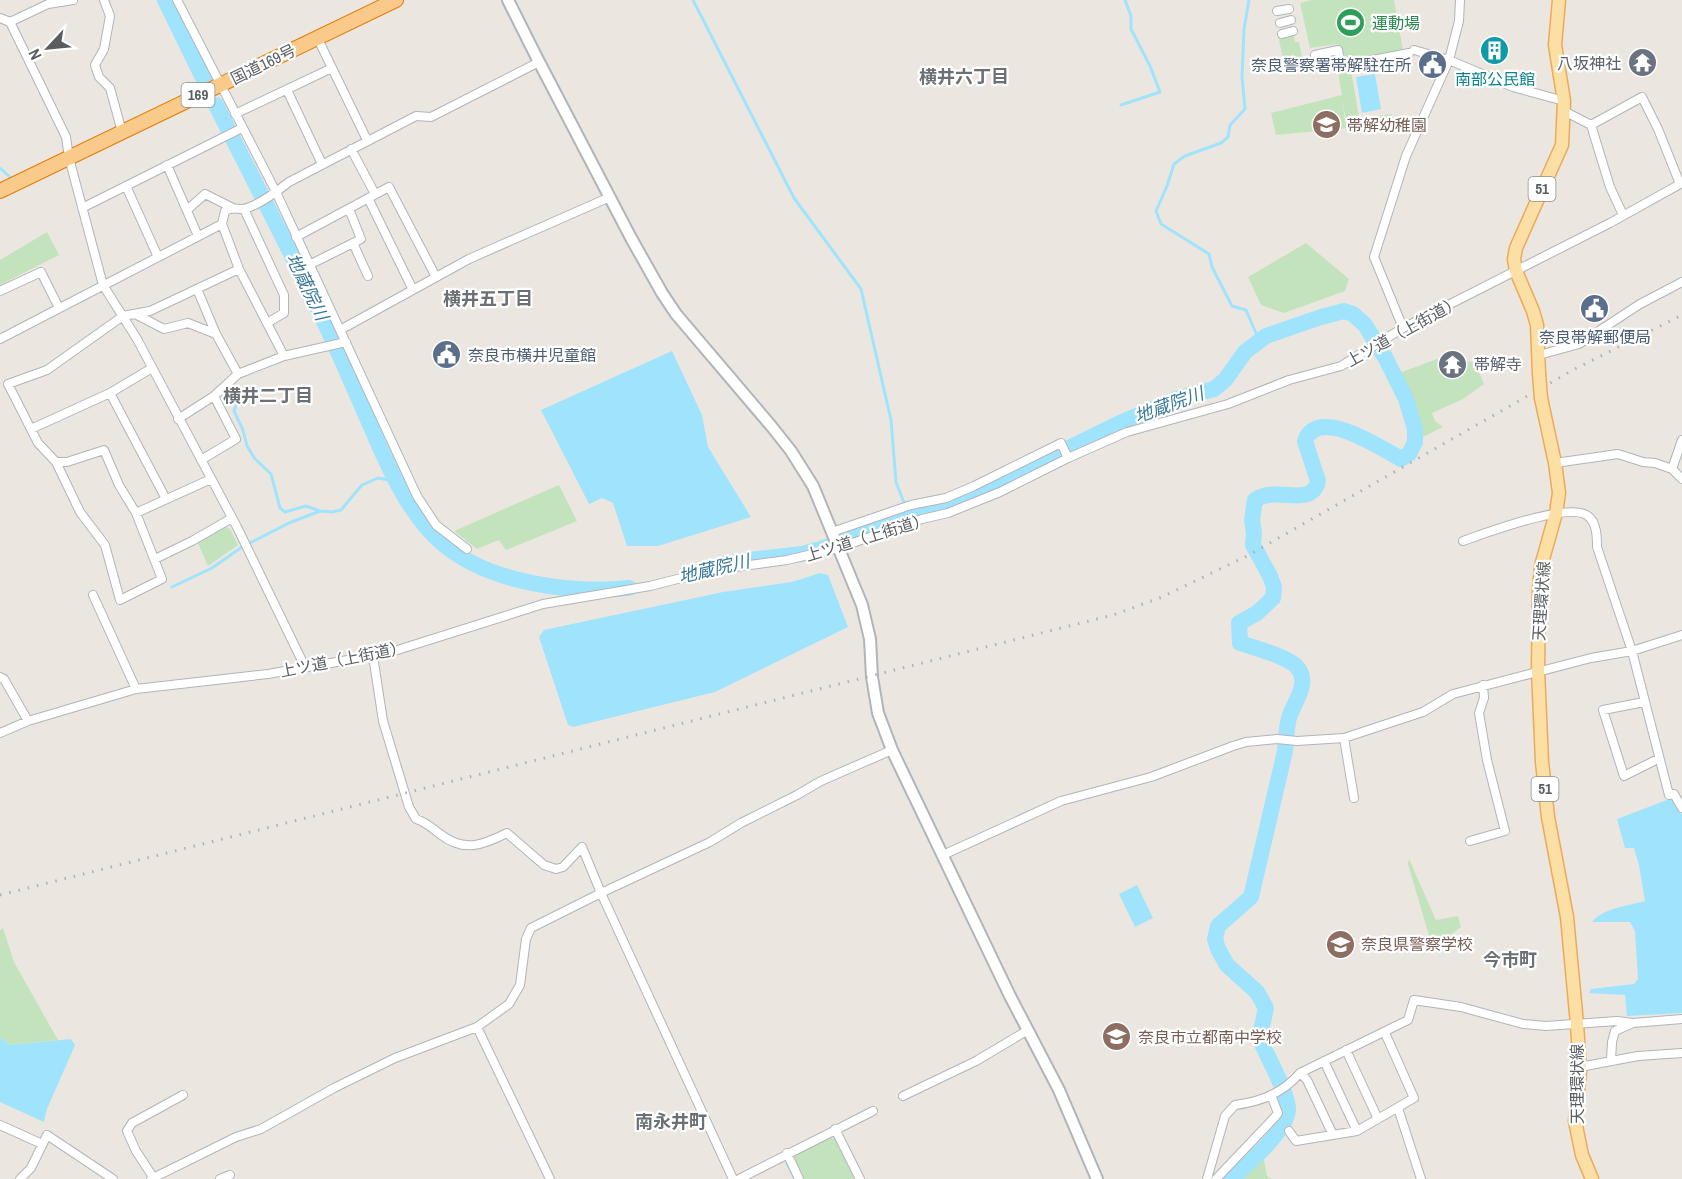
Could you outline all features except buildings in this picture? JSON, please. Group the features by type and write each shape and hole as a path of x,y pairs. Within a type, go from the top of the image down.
{"highway":[{"name":"国道169号","path":"0,189 396,0"}],"main road":[{"name":"天理環状線","path":"1559,0 1555,45 1564,106 1562,146 1516,248 1514,259 1516,271 1537,325 1541,398 1556,463 1559,493 1556,513 1541,566 1538,670 1542,762 1548,817 1567,917 1577,1024 1580,1067 1575,1121 1582,1155 1592,1179"}],"street":[{"path":"10,22 48,4 73,0"},
{"path":"104,0 110,16 104,49 95,65 99,77 110,88 123,132"},
{"path":"177,0 242,128 268,196 296,237 417,496 436,525 467,549"},
{"path":"508,0 538,62 647,268 676,314 772,427 813,486 862,605 870,639 872,677 878,713 892,750 1010,996 1059,1090 1098,1179"},
{"path":"1403,328 1374,256 1406,156 1449,60 1459,21 1460,0"},
{"path":"1277,11 1289,9"},
{"path":"0,18 10,22 66,137 69,158 103,285 152,368 232,518 305,667"},
{"path":"1280,23 1291,20"},
{"path":"1282,34 1293,31"},
{"path":"317,37 367,140"},
{"path":"1315,55 1338,50 1341,66 1412,52 1449,60 1564,106 1591,125 1610,187 1623,215"},
{"path":"187,210 205,194 231,207 244,209 367,140 416,116 431,117 538,62"},
{"path":"235,114 332,68"},
{"path":"287,90 322,164"},
{"path":"1591,125 1642,97 1681,183"},
{"path":"82,208 242,128"},
{"path":"351,149 413,290"},
{"path":"167,165 198,236"},
{"name":"上ツ道（上街道）","path":"0,733 28,721 136,689 268,674 373,656 415,645 543,603 633,589 713,570 787,560 838,548 971,504 1067,456 1127,432 1228,404 1289,380 1341,366 1403,328 1681,183"},
{"path":"126,186 158,257"},
{"path":"296,237 389,187 436,277"},
{"path":"340,330 469,259 610,197"},
{"path":"231,207 225,212 222,224 239,269 284,356"},
{"path":"244,209 284,295 284,313 267,323"},
{"path":"309,265 361,239 349,209"},
{"path":"0,339 222,224"},
{"path":"353,243 368,276"},
{"path":"56,462 67,462 104,450 119,485 136,513 162,579 120,600 105,545 80,512 56,462 38,443 8,384 47,370 123,316 150,311 239,269"},
{"path":"0,291 41,272 59,308"},
{"path":"1539,355 1579,344 1640,304 1682,282"},
{"path":"197,289 216,334 238,374"},
{"path":"137,315 164,329 188,323 216,334"},
{"path":"178,418 214,396 238,374 284,356 346,342"},
{"path":"31,429 110,393 152,368"},
{"path":"0,381 12,391"},
{"path":"110,393 166,499"},
{"path":"201,460 236,438 214,396"},
{"path":"1672,469 1682,440"},
{"path":"832,532 911,505 946,498 1060,443 1067,456"},
{"path":"1556,463 1618,454 1672,469 1682,479"},
{"path":"136,513 211,479"},
{"path":"1463,541 1556,513 1583,513 1591,518 1597,533 1597,547 1632,651 1669,795 1674,794 1682,808"},
{"path":"155,559 232,518"},
{"path":"93,595 136,689"},
{"path":"943,855 1061,801 1151,777 1246,742 1344,738 1422,712 1453,693 1538,670 1632,651 1682,635"},
{"path":"373,656 383,721 409,807 416,819 425,822 452,842 470,846 484,844 507,833 544,865 556,869 563,867 582,847 601,893 739,1179 786,1153 873,1111"},
{"path":"0,677 28,721"},
{"path":"1470,841 1505,831 1487,760 1479,713 1484,698 1484,685"},
{"path":"1644,702 1603,710 1624,776 1658,759"},
{"path":"1344,738 1354,798"},
{"path":"183,1095 132,1123 127,1131 152,1178 236,1137 261,1130 334,1088 395,1058 477,1028 509,1004 520,985 526,939 531,928 710,842 821,781 892,750"},
{"path":"1207,1179 1225,1116 1235,1105 1254,1103 1289,1086 1300,1073 1385,1034 1408,1020 1414,999 1461,1007 1523,1024 1546,1026 1617,1021 1633,1023 1682,1020"},
{"path":"1611,1060 1615,1031 1633,1023"},
{"path":"477,1028 550,1179"},
{"path":"903,1096 976,1061 1023,1033"},
{"path":"1289,1131 1296,1141 1357,1131 1414,1098 1385,1034"},
{"path":"1346,1050 1378,1119"},
{"path":"1580,1067 1611,1060 1682,1053"},
{"path":"1324,1061 1357,1131"},
{"path":"1300,1073 1307,1080 1333,1135"},
{"path":"1215,1179 1277,1119 1278,1113 1273,1094"},
{"path":"1398,1108 1422,1179"},
{"path":"0,1125 42,1144"},
{"path":"835,1129 860,1179"},
{"path":"20,1179 32,1168 47,1135 113,1179"},
{"path":"786,1153 799,1179"},
{"path":"220,1179 230,1175"}],"green space":[{"name":"運動場","path":"1312,0 1394,0 1403,50 1343,62 1338,44 1310,48 1300,3"},
{"path":"1293,32 1295,42 1299,42 1303,63 1285,67 1278,36"},
{"path":"1351,70 1359,117 1346,119 1342,100 1345,120 1392,114 1389,124 1276,135 1271,113 1342,95 1338,72"},
{"path":"47,232 59,255 0,285 0,260"},
{"path":"1306,243 1349,279 1345,291 1284,313 1261,305 1248,277"},
{"path":"1437,359 1475,362 1484,384 1463,399 1432,413 1435,421 1443,427 1421,438 1419,417 1399,373"},
{"path":"559,485 577,521 506,550 499,540 477,549 454,531"},
{"path":"222,525 230,529 238,545 208,566 197,541"},
{"path":"1409,859 1436,920 1458,916 1461,927 1449,936 1430,939 1408,864"},
{"path":"3,928 14,962 58,1040 10,1045 0,1037 0,930"},
{"path":"1274,1129 1278,1133 1264,1160 1267,1176 1272,1179 1230,1179"},
{"path":"829,1137 835,1139 855,1179 804,1179 794,1159 796,1153"}],"water":[{"path":"1375,74 1381,109 1362,113 1356,77"},
{"path":"672,351 702,415 708,447 751,517 658,546 627,546 613,503 602,498 589,504 541,410"},
{"path":"820,573 828,575 848,627 715,692 573,727 568,725 539,637 544,630 723,592 792,582"},
{"path":"1672,798 1682,815 1682,1013 1627,1016 1625,995 1589,993 1591,989 1634,984 1638,979 1635,931 1630,922 1592,922 1609,911 1645,901 1634,848 1625,848 1617,819"},
{"path":"1137,885 1153,918 1135,927 1119,894"},
{"path":"0,1037 10,1045 71,1039 75,1045 47,1109 44,1122 0,1102"}],"waterway":[{"name":"地蔵院川","path":"165,0 205,82"},
{"path":"693,0 794,198 861,289 891,420 896,482 910,518"},
{"path":"1121,105 1160,92 1131,29 1131,16 1125,0"},
{"path":"1249,0 1244,29 1242,77 1245,109 1230,125 1228,137 1221,143 1185,156 1174,164 1156,211 1161,224 1209,254 1212,267 1232,306 1246,310 1259,340"},
{"name":"地蔵院川","path":"216,105 324,321 393,476 420,520 431,533 462,557 507,577 557,587 629,588"},
{"path":"0,168 10,177"},
{"name":"地蔵院川","path":"703,569 740,561 802,554 938,510 981,494 1122,422 1176,399 1214,389 1225,380 1245,352 1266,336 1344,311 1353,314 1365,325 1385,357 1406,399 1415,429 1415,442 1409,454 1401,459 1350,432 1322,427 1312,431 1305,441 1318,481 1314,489 1308,494 1264,496 1255,500 1252,520 1253,545 1270,576 1274,587 1273,598 1257,613 1239,623 1240,643 1291,662 1300,672 1302,686 1289,718 1285,751 1251,897 1218,926 1215,939 1227,965 1257,992 1266,1008 1260,1036 1281,1084 1288,1108 1287,1116 1275,1136 1231,1179"},
{"path":"240,393 234,411 243,430 247,446 255,459 271,474 280,508 285,512 306,506 320,511 341,510 362,485 378,478 395,481"},
{"path":"172,587 212,568 242,547 289,523 320,511"},
{"path":"787,1163 795,1179"}],"railway":[{"path":"0,895 1113,615 1162,597 1247,556 1573,370 1682,315"}],"place":[{"name":"運動場","path":"1351,23"},
{"name":"南部公民館","path":"1495,51"},
{"name":"八坂神社","path":"1642,63"},
{"name":"奈良警察署帯解駐在所","path":"1432,65"},
{"name":"帯解幼稚園","path":"1326,125"},
{"name":"奈良帯解郵便局","path":"1595,309"},
{"name":"奈良市横井児童館","path":"447,355"},
{"name":"帯解寺","path":"1453,364"},
{"name":"奈良県警察学校","path":"1340,944"},
{"name":"奈良市立都南中学校","path":"1117,1037"}],"district":[{"name":"横井六丁目","path":"964,77"},
{"name":"横井五丁目","path":"488,299"},
{"name":"横井二丁目","path":"268,396"},
{"name":"今市町","path":"1510,960"},
{"name":"南永井町","path":"671,1122"}]}
